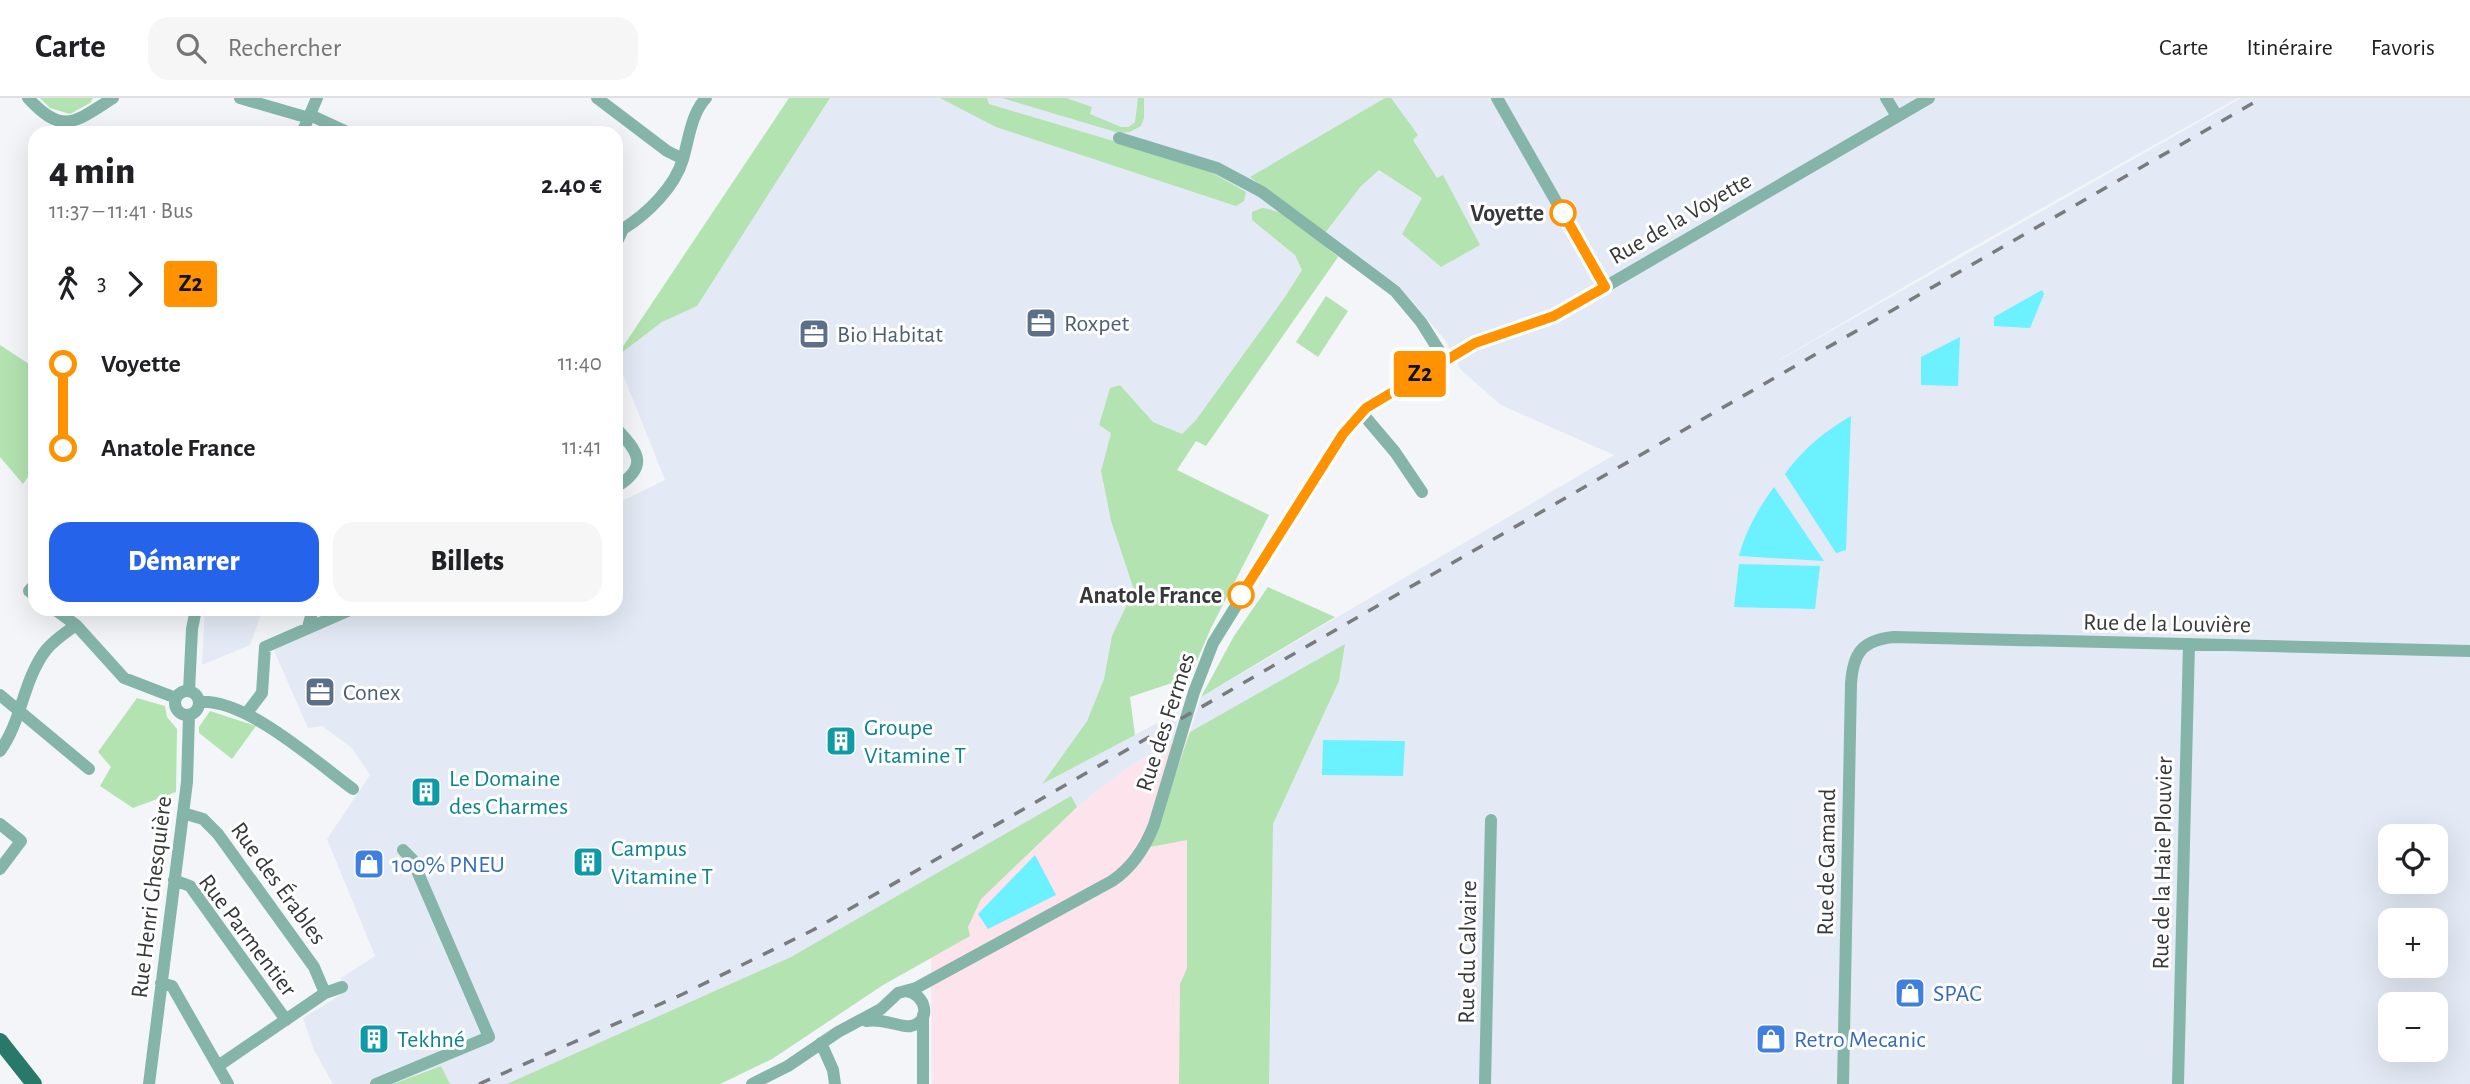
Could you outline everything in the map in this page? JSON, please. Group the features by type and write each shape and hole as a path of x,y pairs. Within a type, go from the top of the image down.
{"main road":[{"path":"0,1041 34,1084"}],"street":[{"path":"28,98 47,116 62,122 78,119 113,98"},
{"path":"240,98 309,116 333,126"},
{"path":"305,126 317,98"},
{"path":"597,98 667,151 683,159"},
{"path":"623,225 640,218 676,176 696,114 706,98"},
{"path":"1497,98 1605,287"},
{"path":"1886,98 1897,116"},
{"name":"Rue de la Voyette","path":"1445,360 1484,338 1554,316 1929,98"},
{"path":"1119,138 1217,168 1262,192 1395,291 1421,321 1445,360"},
{"name":"Rue des Fermes","path":"906,991 1112,881 1135,861 1154,825 1194,692 1213,643 1343,434 1361,412 1445,360"},
{"path":"1361,412 1395,452 1422,492"},
{"path":"623,436 638,458 634,473 623,482"},
{"path":"64,616 76,625 124,678 176,698"},
{"path":"189,691 195,616"},
{"path":"309,627 311,616"},
{"path":"246,714 262,693 265,647 335,616"},
{"path":"0,751 11,733 34,670 58,638 76,625"},
{"name":"Rue de la Louvière","path":"1865,645 1894,637 2470,651"},
{"name":"Rue de la Haie Plouvier","path":"2178,1084 2189,643"},
{"name":"Rue de Gamand","path":"1843,1084 1851,684 1855,661 1865,645"},
{"path":"189,691 197,696 199,702 196,712 183,715 177,711 176,698 181,692 189,691"},
{"path":"0,695 89,769"},
{"path":"199,702 217,703 266,724 353,789"},
{"name":"Rue Henri Ghesquière","path":"149,1084 184,813 189,715"},
{"name":"Rue des Érables","path":"184,813 198,816 218,834 314,967 325,993"},
{"name":"Rue du Calvaire","path":"1485,1084 1491,820"},
{"path":"0,824 21,841 0,869"},
{"path":"376,1084 489,1037 412,859 403,850"},
{"name":"Rue Parmentier","path":"174,880 190,886 286,1020"},
{"path":"923,1079 924,1011 928,991 943,972"},
{"path":"161,984 172,986 228,1084"},
{"path":"218,1066 325,993 342,987"},
{"path":"752,1084 788,1066 852,1024 881,1009 898,993 906,991 919,996 924,1011"},
{"path":"892,1000 890,1014 915,1040 923,1079"},
{"path":"852,1024 878,1020 913,1025 924,1011"},
{"path":"821,1044 833,1070 835,1084"}],"shaded area":[{"path":"830,98 940,98 996,126 987,98 2238,98 1964,252 1755,374 2241,98 2470,98 2470,1084 1237,1084 1244,702 1190,732 1201,697 1614,455 1501,405 1461,370 1445,340 1398,285 1325,234 1196,441 1153,422 1120,385 1110,388 1099,425 1111,433 1101,471 1111,521 1134,590 1087,721 1043,782 1179,712 1173,741 1126,769 1077,807 981,899 968,927 970,936 883,985 772,1059 720,1084 450,1084 441,1066 393,1084 333,1084 314,1050 303,1018 345,992 341,978 375,956 327,839 370,775 352,748 322,726 308,728 272,646 349,616 623,616 623,501 665,480 623,375 623,352 662,322 697,305"},
{"path":"205,616 260,616 250,645 202,665"},
{"path":"1244,701 1237,1084 932,1084 931,958 970,936 968,927 981,899 1077,807 1126,769"}],"green space":[{"path":"40,98 93,98 90,103 70,114 50,108"},
{"path":"789,98 830,98 697,306 662,322 623,352 623,347"},
{"path":"940,98 987,98 989,104 1204,168 1246,192 1244,201 1236,206 996,127"},
{"path":"1002,98 1066,98 1092,107 1090,114 1121,127 1129,127 1135,122 1138,98 1144,98 1144,118 1141,126 1130,132 1119,133"},
{"path":"1385,98 1391,98 1418,135 1413,140 1437,178 1443,175 1480,245 1441,267 1402,234 1422,198 1379,170 1361,186 1325,233 1250,177"},
{"path":"1262,208 1273,210 1293,220 1338,257 1206,446 1196,441 1177,470 1269,515 1211,628 1190,677 1130,697 1135,735 1042,784 1087,721 1104,679 1112,636 1134,590 1111,521 1101,471 1111,433 1099,425 1110,388 1120,385 1153,422 1182,434 1196,420 1302,270 1295,255 1252,220 1252,212"},
{"path":"1326,296 1348,311 1318,357 1296,342"},
{"path":"0,345 28,363 28,477 23,484 0,457"},
{"path":"1268,587 1335,617 1201,697 1234,636"},
{"path":"1345,644 1339,681 1273,824 1269,1084 1179,1084 1180,984 1187,968 1187,840 1150,847 1190,732"},
{"path":"137,698 165,706 167,717 177,729 176,792 133,808 100,786 111,767 98,752"},
{"path":"210,711 256,726 232,759 199,733 199,727"},
{"path":"1071,796 1077,807 981,899 968,927 970,936 883,985 772,1059 720,1084 507,1084 791,957"},
{"path":"441,1066 450,1084 393,1084"}],"water":[{"path":"2042,290 2044,294 2030,328 1994,326 1994,317"},
{"path":"1960,337 1958,386 1921,385 1921,357"},
{"path":"1851,416 1846,550 1836,553 1785,474 1815,441"},
{"path":"1774,487 1824,561 1739,556 1753,520"},
{"path":"1739,564 1820,566 1815,609 1734,607"},
{"path":"1323,740 1405,741 1403,776 1322,775"},
{"path":"1035,855 1056,895 988,929 978,914"}],"railway":[{"path":"479,1084 683,994 813,930 2262,98"}],"bus line":[{"name":"Z2","path":"1241,595 1356,416 1378,399 1484,338 1554,316 1605,287 1563,213"}],"place":[{"name":"Voyette","path":"1563,213"},
{"name":"Roxpet","path":"1041,323"},
{"name":"Bio Habitat","path":"814,334"},
{"name":"Anatole France","path":"1241,595"},
{"name":"Conex","path":"320,692"},
{"name":"Groupe Vitamine T","path":"841,741"},
{"name":"Le Domaine des Charmes","path":"426,792"},
{"name":"Campus Vitamine T","path":"588,862"},
{"name":"100% PNEU","path":"369,864"},
{"name":"SPAC","path":"1910,993"},
{"name":"Tekhné","path":"374,1039"},
{"name":"Retro Mecanic","path":"1771,1039"}]}
